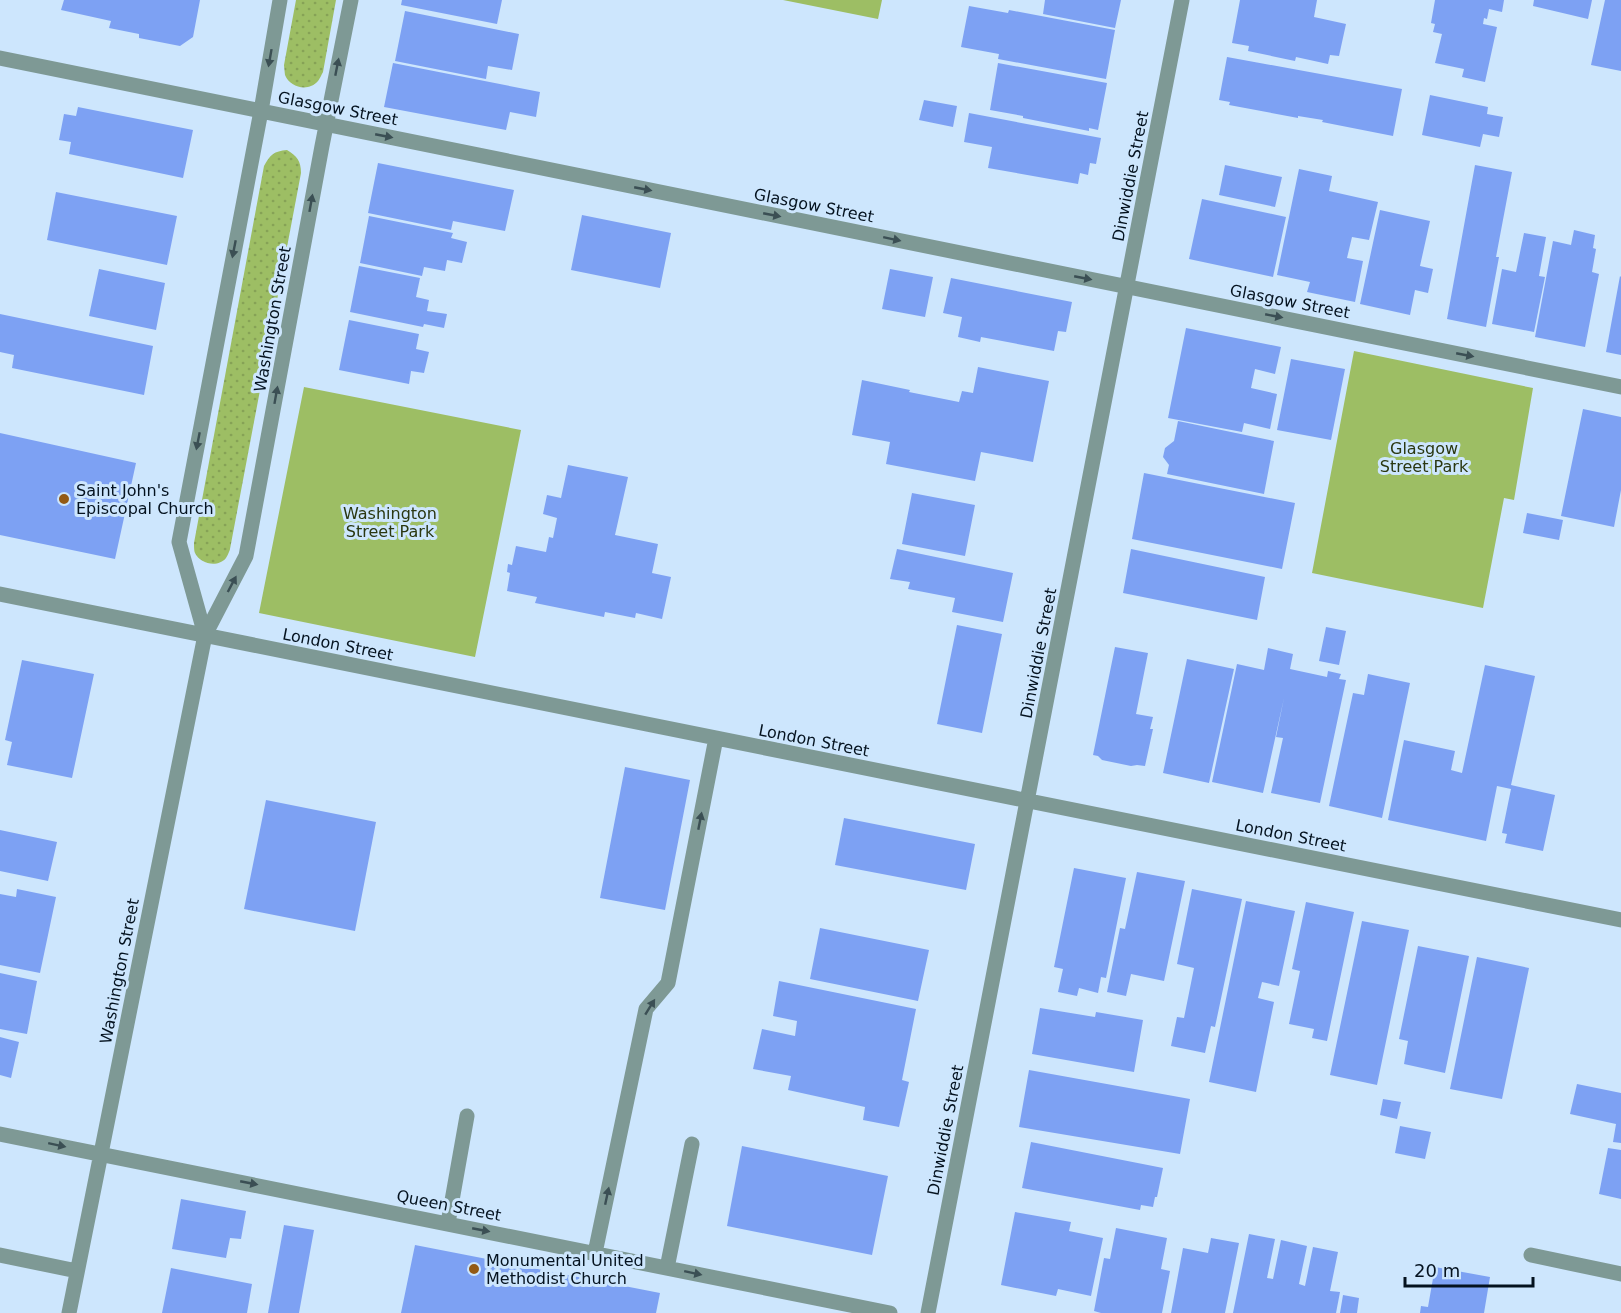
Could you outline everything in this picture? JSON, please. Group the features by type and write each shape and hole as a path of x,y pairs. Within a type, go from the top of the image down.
{"street":[{"name":"Washington Street","path":"205,635 179,542 280,0"},
{"name":"Washington Street","path":"69,1313 205,635 246,556 351,0"},
{"name":"Dinwiddie Street","path":"928,1313 1182,0"},
{"name":"Glasgow Street","path":"0,58 1621,387"},
{"name":"London Street","path":"0,594 1621,920"},
{"path":"595,1253 646,1009 668,983 716,738"},
{"path":"448,1224 467,1116"},
{"name":"Queen Street","path":"0,1134 890,1313"},
{"path":"667,1268 692,1144"},
{"path":"0,1255 77,1271"},
{"path":"1531,1256 1621,1274"}],"green space":[{"path":"296,0 336,0 323,72 310,87 295,86 285,75 284,65"},
{"path":"783,0 882,0 878,19"},
{"path":"287,150 298,159 301,173 230,550 223,561 214,564 197,557 194,543 264,166 273,154"},
{"name":"Glasgow Street Park","path":"1354,351 1533,388 1514,500 1504,498 1483,608 1312,573"},
{"name":"Washington Street Park","path":"304,387 521,430 475,657 259,613"}],"building":[{"path":"64,0 200,0 193,37 180,46 139,38 139,34 109,28 111,21 61,10"},
{"path":"402,0 502,0 497,24 401,5"},
{"path":"1045,0 1121,0 1115,28 1043,14"},
{"path":"1240,0 1317,0 1314,17 1346,24 1339,56 1330,55 1328,64 1296,57 1295,61 1248,51 1249,46 1232,43"},
{"path":"1435,0 1504,0 1502,12 1489,9 1487,19 1484,18 1483,24 1497,27 1485,82 1462,77 1464,69 1435,63 1442,34 1433,32 1435,24 1431,23"},
{"path":"1534,0 1592,0 1588,19 1533,6"},
{"path":"1605,0 1621,0 1621,71 1591,65"},
{"path":"969,6 1008,13 1009,10 1115,30 1106,79 998,59 999,54 961,47"},
{"path":"405,11 519,34 512,70 488,66 486,79 395,61"},
{"path":"1227,57 1402,89 1393,136 1322,122 1323,120 1298,116 1298,118 1229,105 1230,102 1219,100"},
{"path":"393,63 540,92 536,117 510,112 506,130 384,107"},
{"path":"998,63 1107,83 1098,130 1089,128 1089,131 990,110"},
{"path":"1430,95 1488,107 1487,114 1503,117 1499,137 1483,134 1480,147 1422,135"},
{"path":"924,100 957,106 953,127 919,120"},
{"path":"78,107 193,130 183,178 69,154 71,142 59,140 64,114 76,116"},
{"path":"969,113 1101,138 1096,164 1090,163 1088,175 1080,173 1078,184 988,168 992,147 964,142"},
{"path":"378,163 514,190 505,231 453,221 451,230 368,213"},
{"path":"1225,165 1282,177 1275,207 1219,195"},
{"path":"1475,165 1512,172 1486,327 1447,319"},
{"path":"1299,169 1332,176 1329,191 1378,202 1369,240 1352,237 1347,258 1363,261 1355,302 1307,292 1310,282 1277,275"},
{"path":"56,192 177,216 167,265 47,240"},
{"path":"1202,199 1286,217 1273,277 1189,259"},
{"path":"1380,210 1430,221 1420,266 1433,269 1428,293 1415,290 1410,315 1360,304"},
{"path":"582,215 671,233 660,288 571,270"},
{"path":"369,216 453,233 451,238 467,242 462,263 447,260 445,271 424,267 422,276 360,263"},
{"path":"1574,230 1595,235 1593,248 1596,249 1592,272 1599,274 1585,347 1535,337 1553,241 1571,245"},
{"path":"1524,233 1546,237 1539,276 1545,277 1534,332 1492,324 1502,269 1516,272"},
{"path":"359,266 420,278 416,297 429,300 427,311 447,314 444,328 424,324 423,327 350,312"},
{"path":"99,269 165,283 156,330 89,316"},
{"path":"890,269 933,277 925,317 882,309"},
{"path":"1621,277 1621,355 1606,352"},
{"path":"951,278 1072,302 1066,332 1058,331 1054,351 981,337 980,342 958,337 962,317 943,313"},
{"path":"0,314 153,346 144,395 12,368 14,355 0,352"},
{"path":"349,320 419,334 416,349 429,352 424,373 411,371 409,384 339,370"},
{"path":"1186,328 1281,347 1275,374 1255,369 1251,388 1277,394 1270,429 1244,423 1242,432 1168,418"},
{"path":"1291,359 1345,369 1331,440 1277,430"},
{"path":"978,367 1049,381 1033,462 981,452 975,481 886,464 890,442 852,435 862,380 959,402 962,391 973,393"},
{"path":"1583,409 1621,417 1621,490 1614,527 1561,516"},
{"path":"1178,421 1274,441 1264,494 1167,474 1169,465 1163,457 1165,448 1174,441"},
{"name":"Saint John's Episcopal Church","path":"0,433 136,463 115,559 0,535"},
{"path":"568,465 628,477 615,535 658,544 652,573 671,577 662,619 636,613 635,618 605,612 604,617 535,603 537,597 507,591 510,573 507,572 508,564 512,565 516,546 546,552 549,537 553,538 557,518 543,514 547,495 561,498"},
{"path":"1144,473 1295,503 1282,569 1132,539"},
{"path":"912,493 975,505 965,556 902,544"},
{"path":"1527,513 1563,520 1559,540 1523,533"},
{"path":"897,549 1013,573 1003,622 952,612 955,598 908,589 910,582 890,579"},
{"path":"1131,549 1265,577 1257,620 1123,593"},
{"path":"957,625 1002,634 982,733 937,724"},
{"path":"1326,627 1346,631 1339,665 1319,661"},
{"path":"1115,647 1148,653 1136,714 1153,717 1150,729 1153,729 1145,766 1131,766 1102,760 1093,755"},
{"path":"1268,648 1293,654 1290,669 1327,677 1328,671 1341,674 1339,679 1346,680 1320,803 1271,793 1283,738 1276,737 1284,698 1263,793 1212,782 1237,664 1264,670"},
{"path":"1187,659 1234,669 1209,783 1163,773"},
{"path":"22,660 94,674 72,778 7,765 12,742 5,740"},
{"path":"1485,665 1535,676 1511,785 1555,795 1543,851 1505,843 1507,834 1502,833 1511,789 1497,786 1486,841 1388,820 1404,740 1455,751 1451,770 1462,773"},
{"path":"1368,674 1410,683 1382,818 1329,806 1353,693 1364,695"},
{"path":"625,767 690,780 665,910 600,898"},
{"path":"266,800 376,822 355,931 244,909"},
{"path":"844,818 975,844 966,890 835,865"},
{"path":"0,830 57,842 48,881 0,871"},
{"path":"1074,868 1126,878 1106,978 1101,977 1098,993 1079,988 1077,996 1058,992 1063,969 1054,967"},
{"path":"1137,872 1185,881 1164,981 1131,974 1126,996 1107,992 1120,928 1125,929"},
{"path":"17,889 56,897 40,973 0,965 0,894 16,897"},
{"path":"1192,889 1242,899 1215,1027 1211,1026 1205,1053 1171,1046 1177,1017 1184,1018 1194,968 1177,964"},
{"path":"1246,901 1295,911 1279,986 1262,982 1258,998 1274,1002 1256,1092 1209,1082"},
{"path":"1306,902 1354,912 1327,1041 1312,1038 1314,1029 1289,1024 1300,971 1292,969"},
{"path":"1362,921 1409,930 1377,1085 1330,1075"},
{"path":"820,928 929,950 918,1001 810,979"},
{"path":"1418,946 1469,956 1445,1073 1404,1064 1408,1041 1399,1039"},
{"path":"1477,957 1529,968 1502,1099 1450,1089"},
{"path":"0,973 37,981 27,1034 0,1029"},
{"path":"779,981 916,1009 902,1080 909,1082 899,1127 863,1120 865,1107 788,1090 791,1076 753,1069 762,1029 795,1036 797,1021 773,1016"},
{"path":"1040,1008 1095,1017 1096,1012 1143,1020 1134,1072 1032,1054"},
{"path":"0,1037 19,1042 11,1078 0,1075"},
{"path":"1029,1070 1190,1099 1180,1154 1019,1127"},
{"path":"1577,1084 1621,1093 1621,1143 1613,1142 1616,1124 1570,1114"},
{"path":"1383,1099 1401,1102 1397,1119 1380,1115"},
{"path":"1400,1126 1431,1132 1425,1159 1395,1153"},
{"path":"1031,1142 1163,1168 1153,1207 1141,1205 1140,1210 1022,1188"},
{"path":"742,1146 888,1176 872,1255 727,1226"},
{"path":"1608,1148 1621,1150 1621,1199 1599,1194"},
{"path":"181,1199 246,1211 241,1239 230,1238 226,1258 172,1249"},
{"path":"1015,1212 1071,1222 1069,1231 1103,1238 1091,1296 1058,1289 1056,1296 1001,1285"},
{"path":"284,1225 314,1230 299,1313 268,1313"},
{"path":"1116,1228 1167,1238 1161,1269 1170,1271 1162,1313 1094,1311 1104,1258 1110,1259"},
{"path":"1249,1234 1275,1239 1267,1278 1273,1279 1281,1240 1307,1246 1299,1284 1305,1286 1313,1247 1338,1252 1330,1291 1340,1292 1336,1313 1233,1313"},
{"path":"1211,1238 1239,1243 1225,1313 1171,1313 1183,1248 1208,1253"},
{"name":"Monumental United Methodist Church","path":"415,1245 660,1293 656,1313 401,1313"},
{"path":"1435,1267 1490,1277 1484,1313 1420,1313 1421,1306 1428,1307"},
{"path":"171,1268 252,1284 247,1313 162,1313"},
{"path":"1343,1295 1359,1298 1357,1313 1340,1313"}],"place":[{"name":"Saint John's Episcopal Church","path":"64,499"},
{"name":"Monumental United Methodist Church","path":"474,1269"}]}
